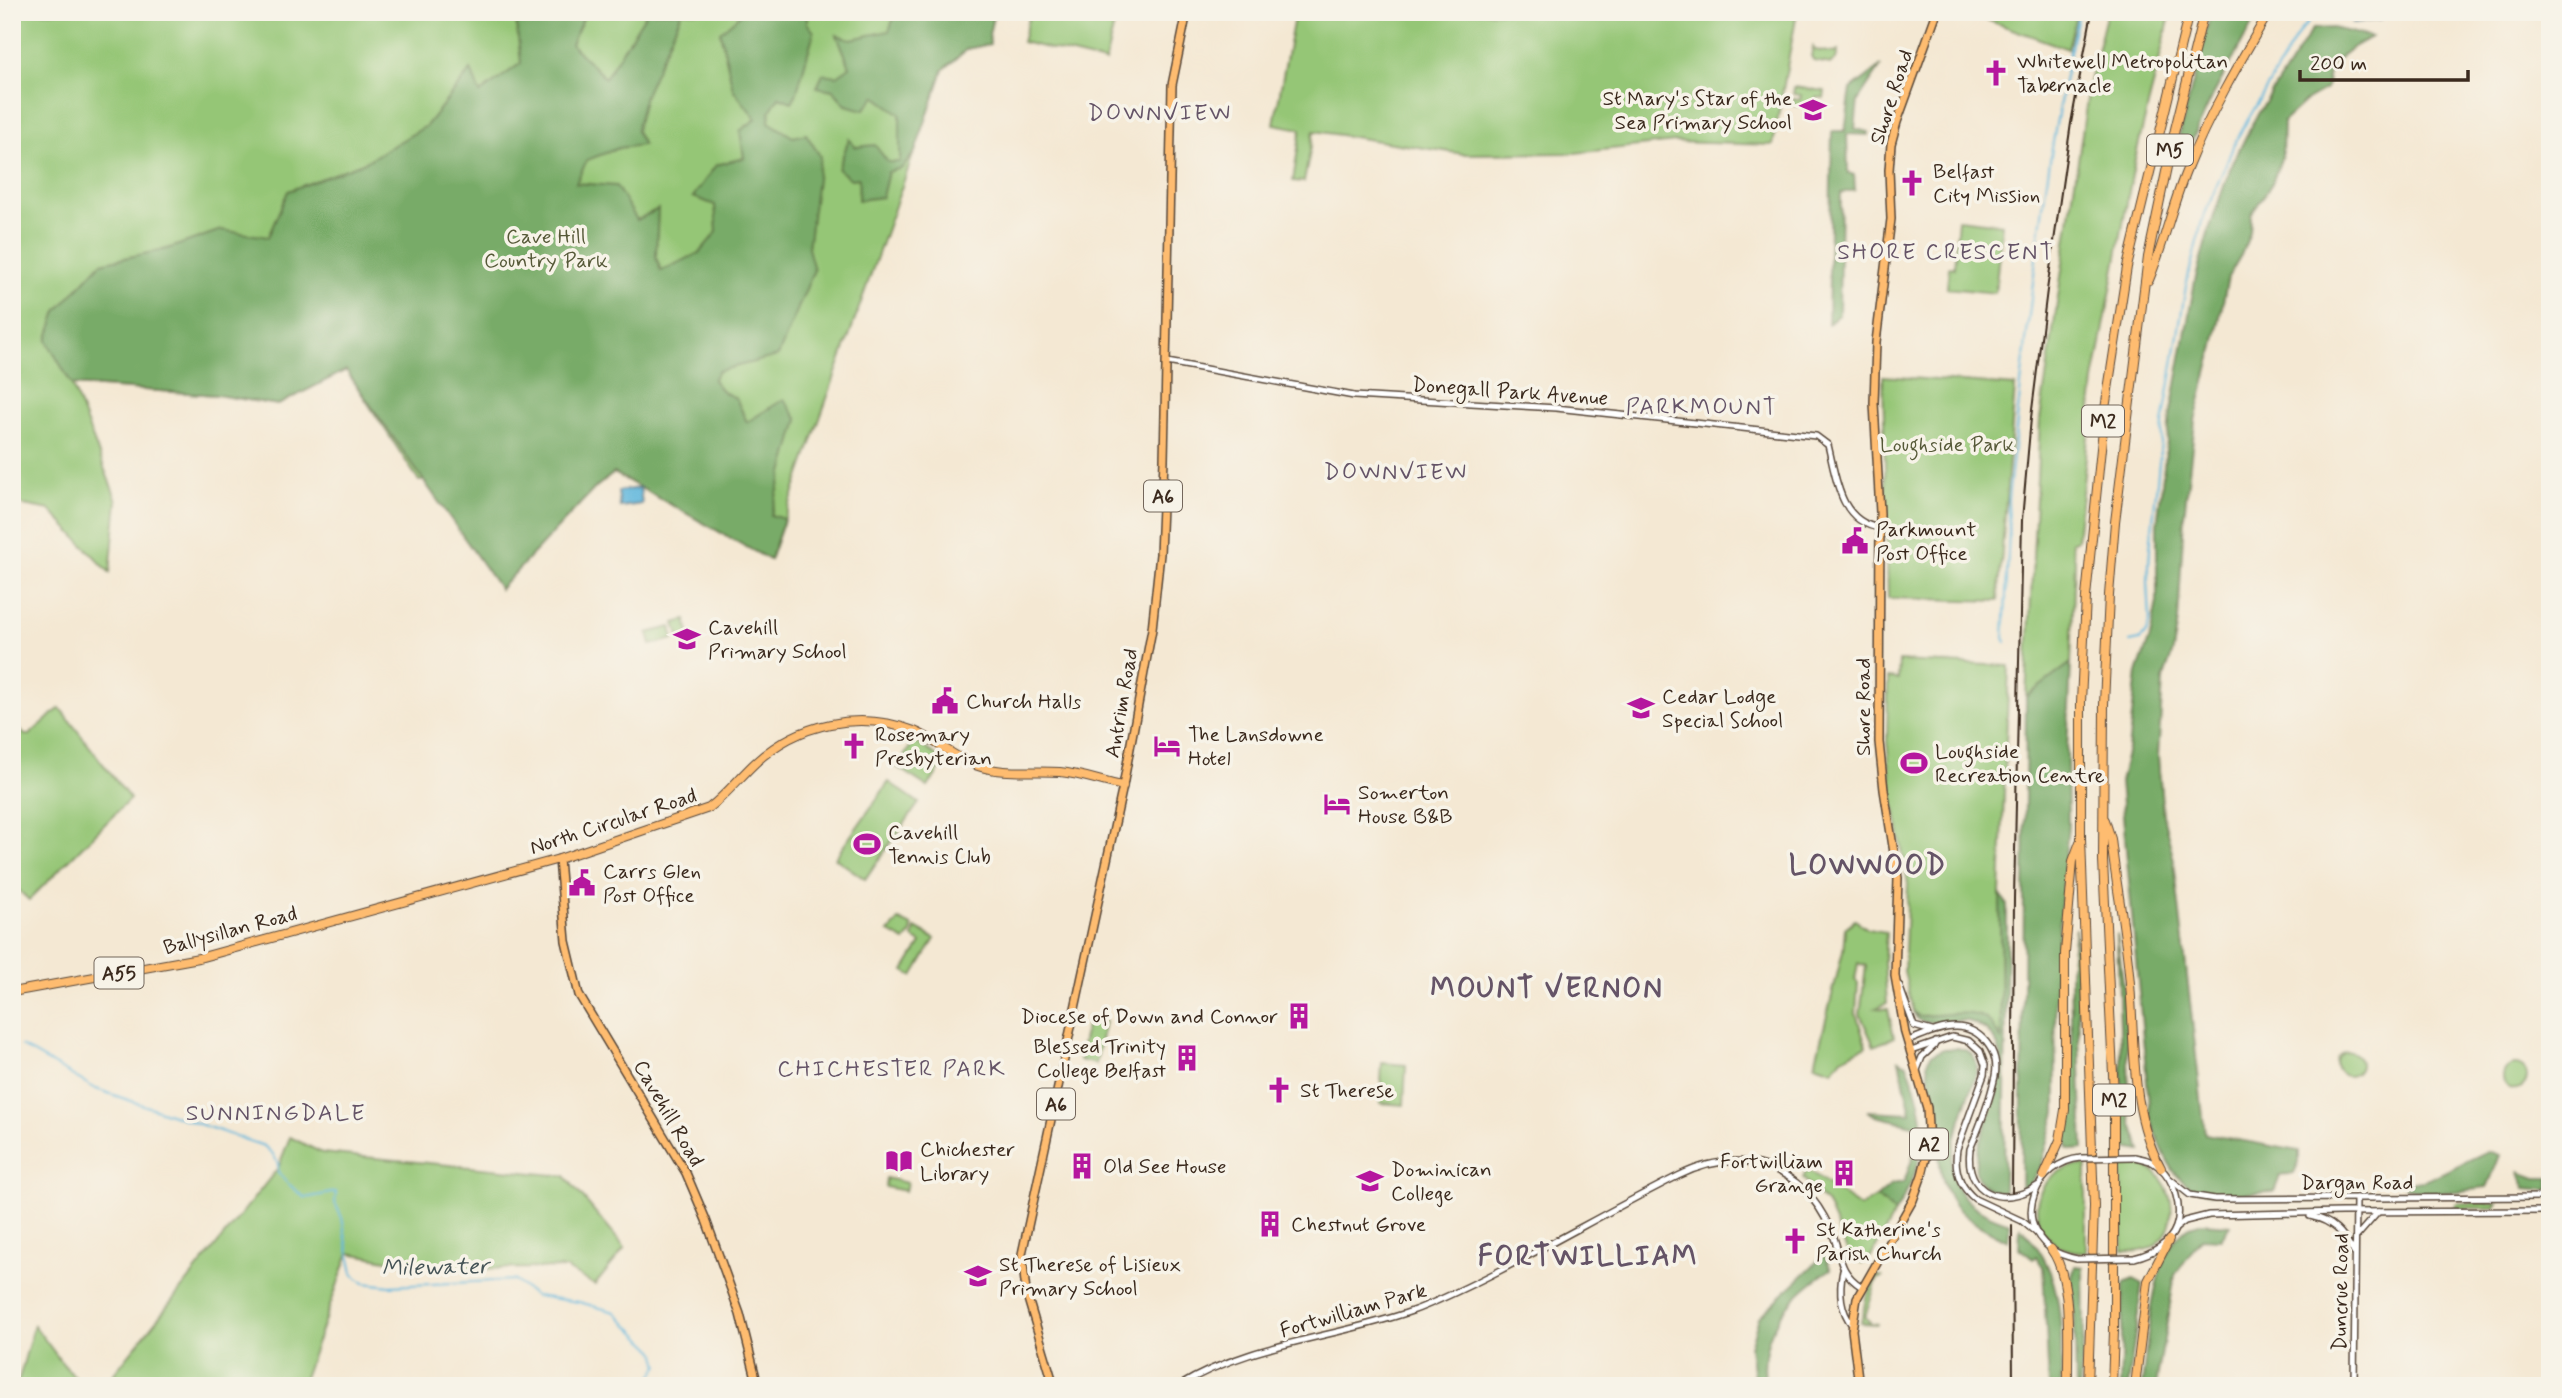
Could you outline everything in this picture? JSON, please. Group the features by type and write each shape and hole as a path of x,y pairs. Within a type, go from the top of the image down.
{"highway":[{"name":"M2","path":"2088,1386 2094,1206 2081,838 2081,702 2086,597 2106,396 2127,267 2189,12"},
{"name":"M5","path":"2145,289 2148,257 2164,176 2204,12"},
{"name":"M2","path":"2112,1386 2113,1096 2103,814 2105,677 2113,546 2145,289 2159,257 2175,201 2207,123 2269,12"},
{"name":"North Circular Road","path":"371,910 559,859 709,808 722,799 755,764 792,736 835,722 873,722 914,732 935,741 955,755 992,770 1062,772 1123,786"},
{"path":"2103,814 2111,839 2129,971 2139,1108 2146,1137 2161,1168"},
{"path":"2044,1176 2060,1139 2065,1110 2065,953 2073,861 2081,838"},
{"name":"Ballysillan Road","path":"12,992 199,958 371,910"},
{"path":"2135,1386 2148,1281 2169,1240"},
{"path":"2051,1250 2057,1257 2065,1281 2068,1386"}],"main road":[{"name":"Antrim Road","path":"1054,1386 1026,1292 1022,1254 1144,682 1157,582 1163,498 1172,92 1174,66 1187,12"},
{"name":"Shore Road","path":"1859,1386 1852,1325 1857,1298 1913,1200 1927,1158 1927,1108 1900,1012 1895,976 1898,878 1879,742 1880,528 1874,367 1891,219 1890,156 1897,122 1937,12"},
{"name":"Cavehill Road","path":"559,859 567,950 579,995 686,1173 740,1314 758,1386"}],"street":[{"name":"Donegall Park Avenue","path":"1167,362 1353,397 1556,408 1816,436 1828,445 1835,480 1847,505 1864,524 1880,528"},
{"path":"1895,976 1914,1026 1934,1032"},
{"path":"1908,1041 1956,1027 1976,1032 1988,1043 1995,1060 1995,1075 1969,1158 1970,1170 1976,1182 1988,1193 2003,1197 2026,1193 2061,1163 2081,1158 2147,1159 2161,1168 2170,1179 2178,1207 2176,1228 2169,1240 2154,1251 2134,1258 2077,1259 2051,1250 2039,1235 2022,1221 1975,1199 1961,1181 1955,1161 1984,1075 1985,1065 1979,1051 1969,1041 1952,1037 1910,1051"},
{"path":"1917,1071 1922,1057 1936,1042"},
{"name":"Fortwilliam Park","path":"1179,1386 1220,1366 1254,1354 1382,1321 1443,1299 1540,1251 1637,1196 1694,1168 1718,1161 1759,1164 1795,1181 1817,1202 1835,1240 1843,1270 1843,1311 1852,1325"},
{"name":"Dargan Road","path":"2170,1179 2190,1195 2199,1197 2550,1197"},
{"path":"2037,1186 2032,1213 2039,1235"},
{"name":"Duncrue Road","path":"2354,1386 2356,1198"},
{"name":"Dargan Road","path":"2176,1228 2185,1221 2209,1215 2550,1211"},
{"path":"2357,1237 2378,1212"},
{"path":"2302,1214 2330,1222 2345,1237 2355,1256"},
{"path":"1843,1270 1862,1287"}],"green space":[{"name":"Cave Hill Country Park","path":"12,12 994,12 989,34 990,44 967,49 943,70 770,560 614,473 596,487 500,589 426,481 419,481 346,370 278,405 217,395 72,385 117,501 110,573 50,510 12,503"},
{"path":"515,12 586,12 571,44 605,78 647,12 682,12 645,95 636,131 643,145 619,148 587,160 576,183 616,186 637,220 658,209 656,257 661,271 699,253 717,232 715,205 693,197 716,165 744,158 740,131 756,119 733,89 720,32 743,12 807,12 807,23 814,32 796,95 792,102 779,97 770,111 769,122 793,137 806,134 820,156 808,248 814,270 778,356 718,371 713,380 723,392 736,398 747,422 784,399 798,420 771,515 784,519 770,560 614,473 596,487 500,589 346,370 278,405 217,395 72,385 47,341 57,311 101,263 167,249 221,230 268,237 288,191 365,162 426,126 471,70 480,93 521,63"},
{"path":"896,12 994,12 989,34 990,44 967,49 943,70 915,152 902,168 888,172 882,197 858,200 859,178 851,179 838,169 849,139 855,147 875,145 888,162 900,162 900,114 875,96 864,110 846,105 833,90 817,87 823,74 837,76 850,67 837,35 851,39 889,31"},
{"path":"1030,12 1117,12 1105,62 1022,42"},
{"path":"1295,12 1797,12 1773,145 1675,142 1575,153 1463,154 1314,131 1304,182 1293,181 1301,129 1274,124"},
{"path":"1983,12 2077,12 2068,49 1981,18"},
{"path":"2107,12 2171,12 2135,159 2094,381 2077,540 2071,542 2075,560 2071,663 2026,697 2040,419 2090,79"},
{"path":"2211,12 2259,12 2212,97 2186,154 2176,158 2178,141"},
{"path":"2333,28 2371,37 2330,65 2326,89 2307,100 2283,122 2282,156 2272,183 2251,215 2250,233 2228,277 2195,421 2184,516 2178,621 2173,651 2163,680 2158,756 2163,815 2174,861 2205,1134 2299,1151 2299,1162 2294,1173 2280,1176 2274,1192 2223,1194 2191,1187 2179,1178 2169,1163 2150,1115 2120,782 2128,749 2137,673 2150,637 2157,602 2157,525 2170,417 2195,281 2209,230 2230,169 2253,122 2312,29"},
{"path":"1813,47 1815,50 1834,53 1838,51 1836,60 1831,64 1814,61 1811,56"},
{"path":"1881,66 1858,101 1855,129 1869,132 1868,135 1847,134 1848,173 1854,175 1855,190 1841,193 1839,315 1828,324 1832,131 1845,131 1851,89"},
{"path":"1794,87 1825,91 1824,98 1816,97 1815,103 1823,104 1822,109 1792,105 1793,99 1800,100 1801,95 1793,94"},
{"path":"1958,219 2002,224 1995,293 1947,288 1949,267 1954,268"},
{"name":"Loughside Park","path":"1883,376 2015,386 1998,601 1888,598"},
{"path":"686,620 690,637 680,640 675,623"},
{"path":"671,627 674,639 651,645 648,633"},
{"path":"1899,661 2009,666 2000,894 2001,1040 1968,1014 1919,1016 1913,1012 1904,971 1908,884 1887,742 1888,678 1898,679"},
{"path":"2071,663 2067,751 2068,825 2055,970 2056,1112 2041,1166 2030,1183 2021,1189 2026,697"},
{"path":"60,708 130,799 29,900 12,884 12,722 25,735 29,735"},
{"path":"914,741 945,761 928,787 897,767"},
{"name":"Cavehill Tennis Club","path":"889,782 919,803 865,879 835,858"},
{"path":"2000,894 2007,904 2004,1192 1982,1184 1976,1168 1979,1146 1997,1093 2002,1066 1996,1042 1976,1024 1962,1021 1925,1022 1918,1020 1913,1012 1919,1016 1964,1013 1981,1016 2001,1039"},
{"path":"899,920 912,926 911,934 905,941 889,932"},
{"path":"1855,920 1868,929 1886,932 1884,962 1887,1003 1876,1008 1888,1009 1894,1037 1874,1046 1860,1014 1866,966 1858,963 1855,980 1858,983 1856,1013 1866,1046 1842,1058 1833,1070 1815,1064 1843,951 1845,928"},
{"path":"915,928 935,939 913,976 904,971 921,943 913,938"},
{"path":"2075,928 2083,1149 2073,1150 2068,1148 2066,1139 2071,1122 2073,1096 2070,972"},
{"path":"2117,934 2126,1005 2130,1118 2141,1151 2124,1148"},
{"path":"1088,1017 1105,1021 1096,1064 1079,1060"},
{"path":"1958,1048 1972,1055 1977,1068 1956,1137 1952,1156 1953,1173 1958,1188 1968,1201 1985,1213 2010,1223 2008,1241 1965,1216 1954,1204 1942,1178 1927,1065 1931,1055 1944,1049"},
{"path":"2348,1052 2357,1055 2360,1064 2357,1073 2348,1076 2339,1073 2336,1064 2339,1055"},
{"path":"1899,1060 1907,1064 1915,1086 1920,1105 1922,1141 1914,1175 1895,1213 1876,1198 1892,1184 1904,1182 1916,1148 1917,1126 1876,1116 1867,1111 1911,1113"},
{"path":"1382,1063 1406,1065 1404,1105 1380,1103"},
{"path":"2515,1065 2524,1068 2527,1077 2524,1086 2515,1089 2506,1086 2503,1077 2506,1068"},
{"path":"290,1137 322,1153 565,1176 625,1248 595,1285 565,1268 434,1269 349,1253 301,1386 104,1386 278,1168"},
{"path":"2488,1151 2500,1155 2487,1188 2430,1192 2408,1188 2399,1182 2425,1181"},
{"path":"2121,1163 2141,1165 2156,1173 2165,1184 2170,1197 2170,1225 2164,1237 2154,1246 2140,1251 2123,1251"},
{"path":"2086,1165 2086,1252 2065,1248 2049,1239 2040,1225 2037,1209 2040,1193 2049,1179 2064,1169"},
{"path":"1807,1169 1860,1207 1876,1198 1895,1213 1872,1255 1862,1264 1849,1255 1827,1204 1803,1178"},
{"path":"2520,1172 2536,1178 2550,1178 2550,1190 2525,1188"},
{"path":"886,1178 907,1183 905,1191 885,1187"},
{"path":"2457,1203 2498,1203 2495,1208 2455,1208"},
{"path":"2201,1223 2230,1225 2221,1239 2201,1238 2175,1275 2156,1386 2142,1386 2153,1302 2165,1259 2174,1242 2186,1229"},
{"path":"2020,1227 2046,1262 2053,1281 2060,1321 2061,1386 2049,1386 2043,1267 2036,1256 2033,1259 2019,1248"},
{"path":"1824,1255 1831,1269 1802,1291 1779,1318 1766,1349 1766,1386 1755,1386 1750,1347 1759,1317"},
{"path":"2075,1266 2083,1267 2084,1327 2080,1386 2076,1386 2074,1297 2071,1280"},
{"path":"1877,1275 1882,1277 1877,1280 1865,1317 1871,1323 1878,1324 1861,1323 1866,1297"},
{"path":"2133,1279 2142,1284 2128,1386 2120,1386 2124,1283"},
{"path":"34,1325 63,1364 83,1386 17,1386"}],"sand":[{"path":"2307,12 2344,12 2342,16 2303,18"}],"water":[{"path":"2351,12 2391,12 2380,20 2352,23"},
{"path":"640,488 642,504 620,507 618,491"}],"waterway":[{"path":"2006,642 2008,500 2029,316 2055,133 2079,12"},
{"path":"2130,642 2140,640 2146,633 2150,620 2150,549 2163,424 2186,286 2202,221 2236,140 2300,31 2312,18 2340,16 2347,12"},
{"name":"Milewater","path":"21,1046 96,1089 264,1146 273,1154 278,1164 278,1172 305,1198 336,1192 335,1203 342,1218 353,1274 364,1283 390,1286 514,1280 535,1296 579,1302 615,1312 655,1351 659,1365 647,1386"}],"railway":[{"path":"2012,1192 2014,898 2022,520 2047,290 2071,123 2092,12"},
{"path":"2012,1225 2013,1386"}],"place":[{"name":"Whitewell Metropolitan Tabernacle","path":"1996,73"},
{"name":"St Mary's Star of the Sea Primary School","path":"1813,110"},
{"name":"Belfast City Mission","path":"1912,183"},
{"name":"Parkmount Post Office","path":"1855,541"},
{"name":"Cavehill Primary School","path":"687,639"},
{"name":"Church Halls","path":"945,701"},
{"name":"Cedar Lodge Special School","path":"1641,708"},
{"name":"Rosemary Presbyterian","path":"854,746"},
{"name":"The Lansdowne Hotel","path":"1167,746"},
{"name":"Loughside Recreation Centre","path":"1914,763"},
{"name":"Somerton House B&B","path":"1337,804"},
{"name":"Cavehill Tennis Club","path":"867,844"},
{"name":"Carrs Glen Post Office","path":"582,883"},
{"name":"Diocese of Down and Connor","path":"1299,1016"},
{"name":"Blessed Trinity College Belfast","path":"1187,1058"},
{"name":"St Therese","path":"1279,1090"},
{"name":"Chichester Library","path":"899,1161"},
{"name":"Old See House","path":"1082,1166"},
{"name":"Fortwilliam Grange","path":"1844,1173"},
{"name":"Dominican College","path":"1370,1181"},
{"name":"Chestnut Grove","path":"1270,1224"},
{"name":"St Katherine's Parish Church","path":"1795,1241"},
{"name":"St Therese of Lisieux Primary School","path":"978,1276"}],"district":[{"name":"DOWNVIEW","path":"1160,112"},
{"name":"SHORE CRESCENT","path":"1946,251"},
{"name":"PARKMOUNT","path":"1702,406"},
{"name":"DOWNVIEW","path":"1396,471"},
{"name":"LOWWOOD","path":"1868,864"},
{"name":"MOUNT VERNON","path":"1547,987"},
{"name":"CHICHESTER PARK","path":"892,1068"},
{"name":"SUNNINGDALE","path":"276,1112"},
{"name":"FORTWILLIAM","path":"1588,1255"}]}
